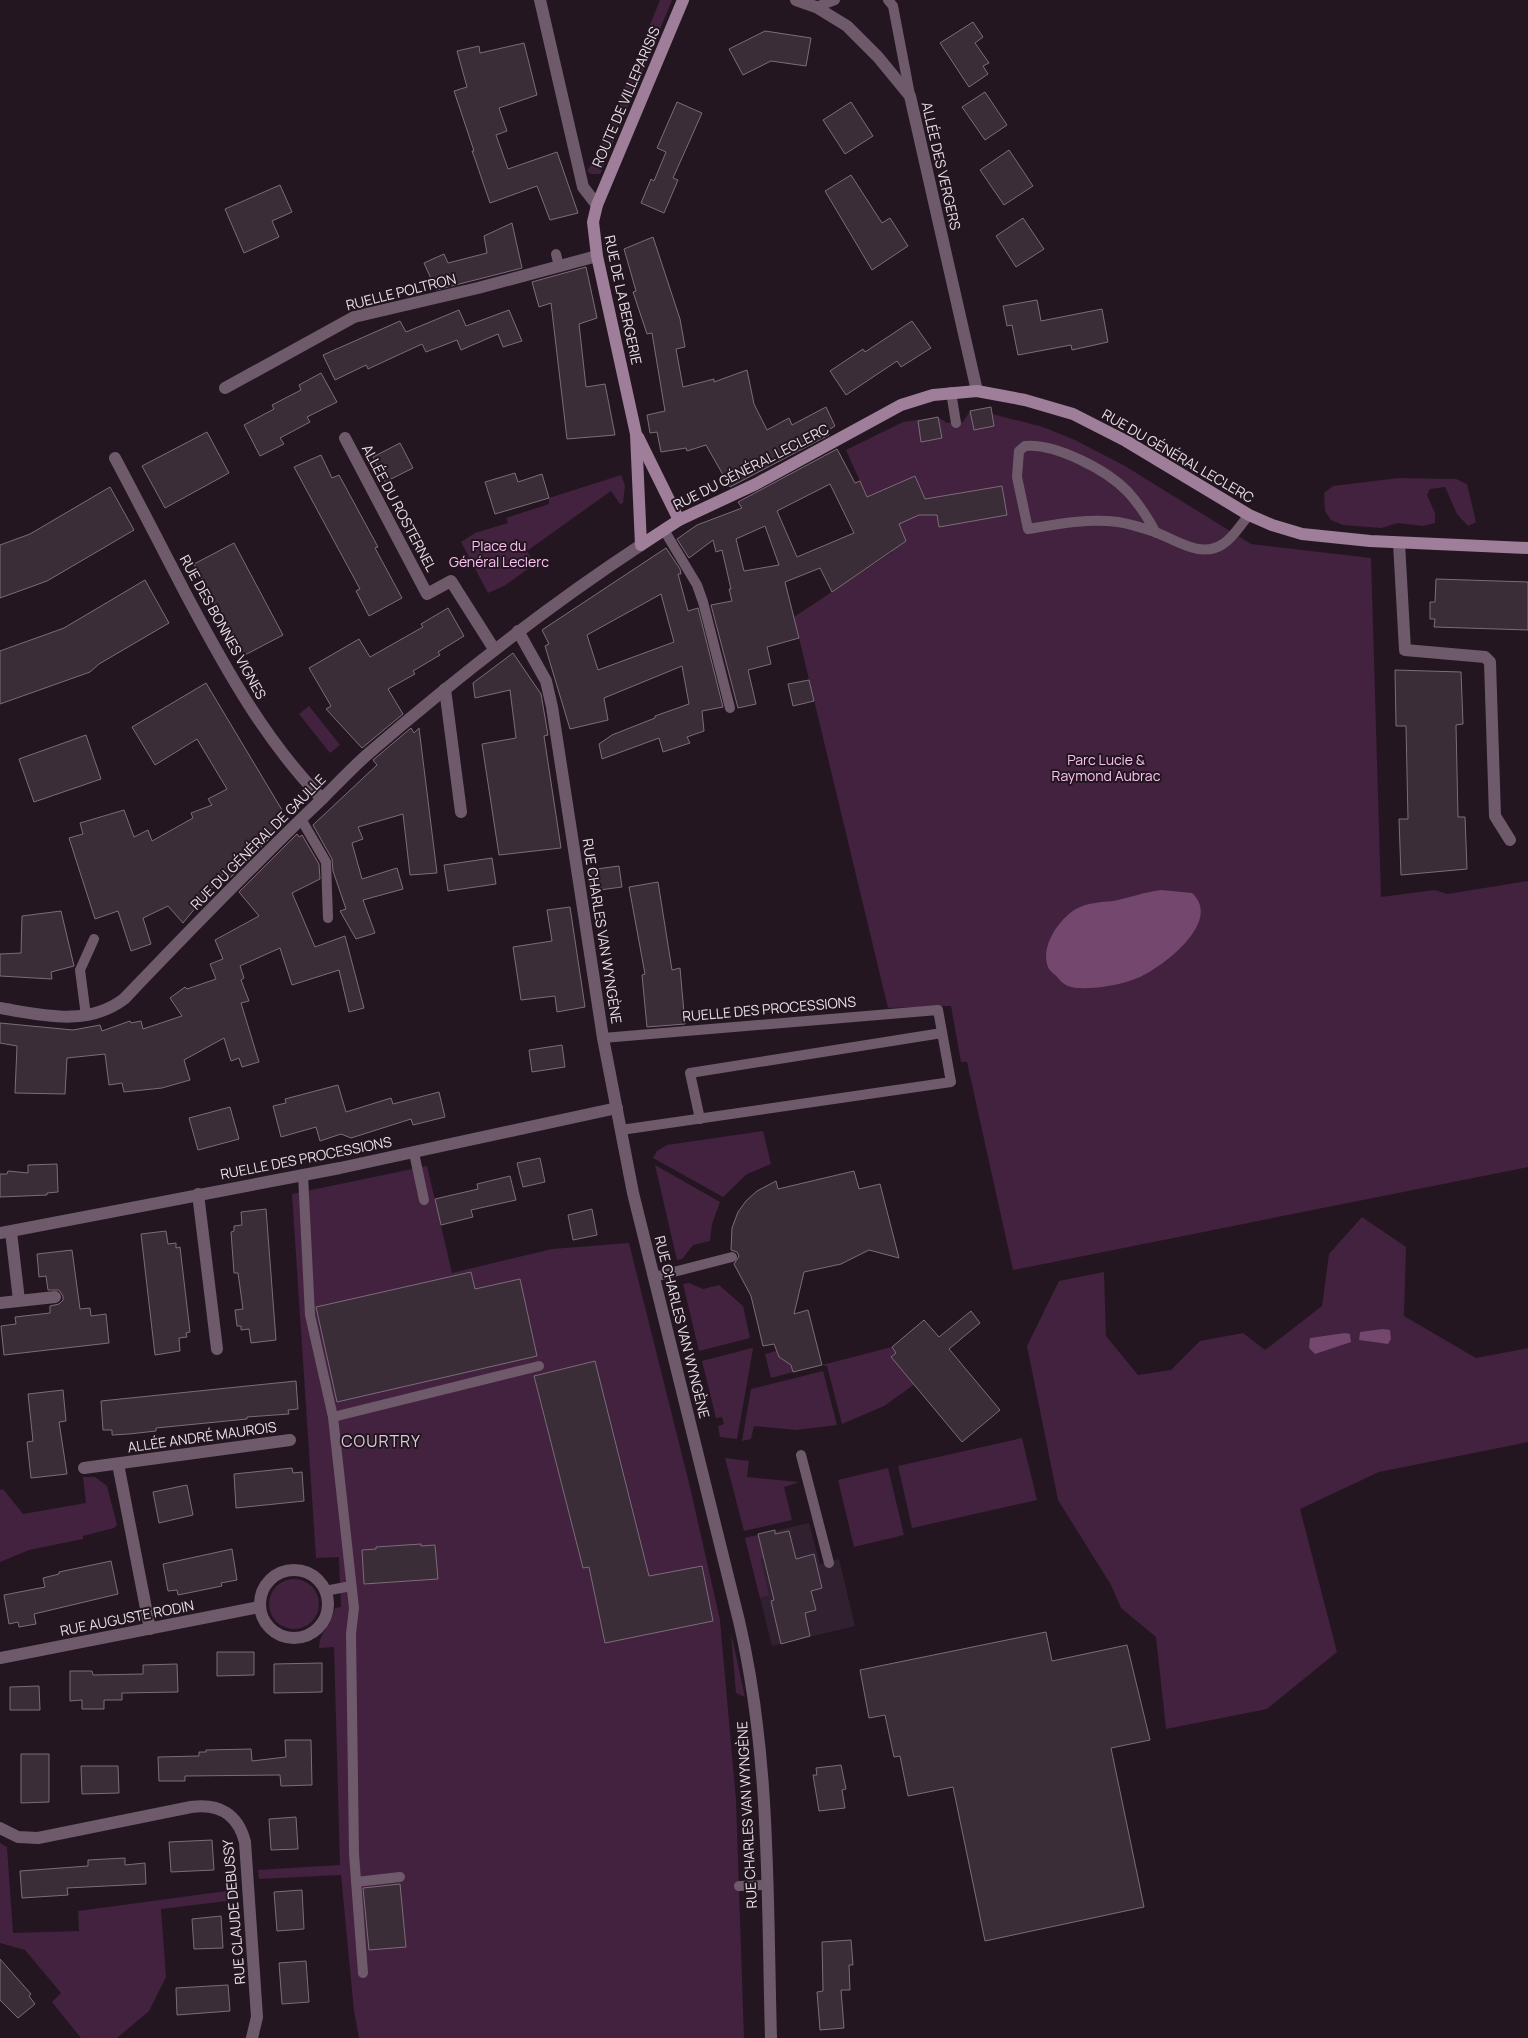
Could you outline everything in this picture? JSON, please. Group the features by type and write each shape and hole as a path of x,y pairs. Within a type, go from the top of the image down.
{"main road":[{"name":"ROUTE DE VILLEPARISIS","path":"597,205 683,0"},
{"name":"RUE DE LA BERGERIE","path":"597,205 593,222 597,256 636,434 641,545"},
{"name":"RUE DU GÉNÉRAL LECLERC","path":"641,545 679,520 756,484 901,405 933,395 977,391 1025,400 1073,414 1126,441 1249,515 1272,525 1302,534 1399,543 1528,548"},
{"name":"RUE DE LA BERGERIE","path":"636,434 679,520"}],"street":[{"path":"540,0 583,187 597,205"},
{"name":"ALLÉE DES VERGERS","path":"796,0 816,7 847,26 878,57 910,96 977,391"},
{"name":"RUELLE POLTRON","path":"225,388 354,316 478,288 558,260 597,256"},
{"name":"ALLÉE DU ROSTERNEL","path":"345,438 427,594 451,580 494,649"},
{"name":"RUE DES BONNES VIGNES","path":"115,458 221,660 247,704 280,752 322,799"},
{"path":"1399,543 1405,650 1485,657 1490,662 1495,816 1510,840"},
{"name":"RUE DU GÉNÉRAL LECLERC","path":"518,631 571,591 641,545"},
{"name":"RUE DU GÉNÉRAL DE GAULLE","path":"0,1008 57,1017 86,1016 112,1008 124,999 301,819 368,754 518,631"},
{"name":"RUE CHARLES VAN WYNGÈNE","path":"518,631 546,682 552,708 603,1038 633,1193 749,1664 761,1748 771,2038"},
{"path":"445,689 461,812"},
{"name":"RUELLE DES PROCESSIONS","path":"6,1232 198,1194 303,1176 617,1108"},
{"path":"198,1194 217,1349"},
{"path":"6,1232 19,1300"},
{"path":"0,1303 54,1297"},
{"name":"ALLÉE ANDRÉ MAUROIS","path":"84,1468 290,1440"},
{"name":"ALLÉE ANDRÉ MAUROIS","path":"118,1464 150,1629"},
{"path":"301,1570 311,1574 325,1590 328,1602 326,1613 321,1624 313,1632 302,1637 285,1636 269,1628 263,1619 260,1607 264,1586 271,1578 285,1571 301,1570"},
{"name":"RUE AUGUSTE RODIN","path":"0,1658 260,1607"},
{"name":"RUE CLAUDE DEBUSSY","path":"0,1828 18,1837 38,1838 191,1806 204,1805 225,1811 235,1819 242,1830 245,1842 257,2017 252,2038"}],"lane":[{"path":"816,7 835,0"},
{"path":"888,0 893,6 910,96"},
{"path":"951,392 956,424"},
{"path":"1156,532 1140,506 1126,490 1097,469 1041,446 1024,446 1018,451 1017,477 1028,529 1097,520 1132,525 1156,532 1178,544 1208,549 1224,544 1249,515"},
{"path":"664,530 697,586 703,602 730,708"},
{"path":"301,819 326,862 328,918"},
{"path":"86,1016 80,970 94,939"},
{"name":"RUELLE DES PROCESSIONS","path":"603,1038 938,1010 942,1033"},
{"path":"621,1130 700,1119 951,1082 942,1033 690,1073 700,1119"},
{"path":"414,1153 424,1200"},
{"path":"303,1176 310,1315 333,1417 342,1504 347,1524 354,1608 351,1634 356,1882 363,1973"},
{"path":"654,1277 732,1257"},
{"path":"333,1417 539,1366"},
{"path":"801,1455 829,1562"},
{"path":"325,1590 352,1586"},
{"path":"356,1882 400,1877"},
{"path":"739,1886 767,1885"}],"shaded area":[{"path":"1161,890 1192,893 1200,904 1200,916 1195,929 1187,941 1163,963 1133,980 1093,988 1069,986 1049,969 1046,959 1049,942 1063,919 1076,909 1089,904 1113,901"},
{"path":"1390,1330 1391,1339 1388,1344 1359,1340 1360,1332"},
{"path":"1350,1334 1351,1342 1315,1354 1309,1348 1310,1338"},
{"path":"809,1523 820,1564 839,1559 855,1626 772,1646 745,1538"}],"green space":[{"path":"660,0 672,0 602,170 600,174 591,174 587,171 597,156"},
{"name":"Parc Lucie & Raymond Aubrac","path":"991,407 992,414 1043,427 1075,440 1125,466 1251,544 1371,558 1381,897 1435,890 1447,894 1528,881 1528,1167 1013,1270 967,1062 961,1062 951,1006 888,1008 794,617 892,552 846,450 903,422 938,417 947,423 963,422 970,411"},
{"name":"Place du Général Leclerc","path":"621,475 625,485 623,503 620,504 611,491 527,551 535,564 504,586 488,593 461,542 475,533 508,523 506,518 549,504 549,498"},
{"path":"1399,478 1456,479 1467,484 1476,522 1468,526 1457,514 1445,487 1430,489 1427,495 1435,513 1435,523 1423,526 1398,523 1381,528 1343,525 1331,520 1325,511 1324,493 1333,486"},
{"path":"309,706 340,745 330,753 299,714"},
{"path":"763,1131 771,1164 747,1174 723,1197 653,1158 657,1151 667,1145"},
{"path":"655,1165 720,1202 712,1224 710,1241 693,1245 682,1259 677,1260"},
{"path":"427,1166 452,1273 552,1249 629,1243 690,1487 720,1620 736,1800 744,2038 359,2038 354,2011 341,1875 259,1879 258,1870 340,1865 334,1647 319,1648 321,1638 335,1608 341,1607 339,1557 316,1558 292,1194"},
{"path":"1362,1217 1406,1247 1404,1316 1476,1358 1528,1348 1528,1442 1379,1472 1300,1509 1337,1652 1267,1709 1166,1729 1156,1637 1121,1608 1111,1585 1058,1500 1027,1346 1059,1281 1104,1272 1106,1336 1138,1375 1171,1370 1200,1341 1243,1333 1265,1350 1322,1306 1329,1254"},
{"path":"689,1283 703,1289 719,1285 743,1306 750,1338 699,1351 683,1284"},
{"path":"892,1347 896,1353 892,1356 915,1384 884,1406 842,1424 827,1366 822,1365"},
{"path":"752,1348 737,1439 720,1437 718,1426 724,1424 722,1417 716,1418 702,1361"},
{"path":"780,1350 779,1357 791,1365 793,1372 771,1378 765,1354"},
{"path":"823,1371 837,1425 796,1430 754,1426 751,1439 742,1441 751,1389"},
{"path":"1022,1438 1037,1500 912,1528 898,1466"},
{"path":"725,1458 749,1461 747,1477 799,1482 784,1487 792,1520 744,1531"},
{"path":"888,1468 904,1535 854,1547 838,1480"},
{"path":"83,1477 95,1477 107,1486 117,1525 114,1528 83,1536 83,1539 29,1550 0,1562 0,1490 3,1489 23,1514 86,1503"},
{"path":"758,1535 764,1558 761,1559 769,1595 760,1598 745,1538"},
{"path":"294,1579 304,1581 312,1586 317,1594 319,1604 317,1614 312,1622 304,1627 294,1629 284,1627 276,1622 271,1614 269,1604 271,1594 276,1586 284,1581"},
{"path":"731,1633 745,1697 736,1693"},
{"path":"0,1843 7,1847 13,1933 79,1931 78,1911 234,1890 235,1900 161,1909 166,1977 149,2011 117,2038 81,2038 52,2002 61,1993 25,1950 0,1943"}],"building":[{"path":"973,22 983,37 975,43 989,63 983,66 988,74 969,87 940,43"},
{"path":"765,31 811,38 806,66 771,61 743,75 729,49"},
{"path":"524,43 537,95 499,108 507,131 496,135 508,169 557,152 578,213 550,220 537,186 490,203 454,91 467,87 457,51 479,46 480,53"},
{"path":"985,92 1007,125 985,140 962,107"},
{"path":"677,102 702,113 673,178 678,180 664,213 641,203 651,179 654,181 666,152 657,148"},
{"path":"851,102 873,136 845,154 823,120"},
{"path":"1009,150 1033,186 1004,205 980,170"},
{"path":"851,175 882,223 890,218 908,246 872,270 825,191"},
{"path":"280,185 292,212 272,221 279,237 244,253 225,209"},
{"path":"1023,218 1044,249 1016,267 996,236"},
{"path":"512,223 522,268 436,290 424,263 444,254 448,263 487,253 484,236"},
{"path":"653,237 680,319 685,347 676,349 683,387 714,379 714,382 747,370 754,404 767,430 789,418 792,425 826,407 835,426 827,431 829,435 730,487 706,445 687,451 686,448 661,452 657,432 650,433 647,415 665,411 652,333 647,334 633,292 636,291 624,249"},
{"path":"586,267 597,318 579,324 586,387 605,384 615,435 567,439 551,303 539,307 532,282"},
{"path":"1037,300 1041,321 1102,309 1108,342 1072,350 1071,345 1018,355 1012,325 1007,326 1003,306"},
{"path":"459,310 466,326 509,310 522,341 503,347 498,334 461,350 457,340 426,352 422,344 368,369 366,365 335,380 323,355 400,321 406,332"},
{"path":"912,321 931,348 901,367 897,361 846,395 830,371 863,349 865,352"},
{"path":"321,373 337,402 307,417 310,422 280,438 284,444 260,456 244,425 274,409 272,405 301,390 299,385"},
{"path":"991,407 994,426 974,430 970,411"},
{"path":"938,417 942,438 921,442 918,421"},
{"path":"207,432 229,473 165,508 142,466"},
{"path":"400,443 413,468 385,482 373,457"},
{"path":"837,449 855,483 860,481 867,497 915,476 925,499 1002,486 1007,515 939,527 937,515 919,515 899,524 906,541 832,592 820,568 785,582 799,638 767,647 771,664 748,670 756,704 738,708 711,605 732,601 722,550 716,552 713,540 689,558 677,539 697,525 742,508 738,502","holes":["830,484 854,533 797,557 777,511","765,526 779,565 744,571 736,539"]},
{"path":"321,455 332,478 339,475 378,547 375,548 402,598 369,616 356,591 360,589 294,467"},
{"path":"515,473 518,482 542,474 549,498 495,514 485,482"},
{"path":"110,487 134,530 47,581 0,598 0,545 30,534"},
{"path":"234,543 283,635 243,656 194,564"},
{"path":"666,548 680,569 681,574 678,574 688,611 698,608 723,707 702,711 704,731 687,737 690,743 663,752 659,738 602,759 599,744 612,735 655,718 655,716 689,704 682,666 604,698 608,720 570,729 545,646 549,644 542,630","holes":["661,594 674,642 598,670 587,635"]},
{"path":"1436,579 1528,582 1528,630 1434,627 1435,619 1430,619 1430,602 1435,602"},
{"path":"145,580 169,623 99,664 90,672 0,704 0,651 64,628"},
{"path":"448,608 464,636 438,652 440,655 413,671 415,674 388,689 403,714 362,748 326,709 331,706 309,668 359,639 370,657 423,627 421,624"},
{"path":"513,653 541,694 548,735 544,736 561,848 499,855 482,744 516,738 510,690 475,698 473,683"},
{"path":"1395,670 1461,672 1463,724 1456,725 1458,817 1465,817 1467,869 1401,875 1399,819 1408,819 1406,726 1396,726"},
{"path":"809,680 814,701 793,706 788,684"},
{"path":"206,683 288,820 229,879 224,873 183,923 168,906 143,918 151,944 131,951 118,911 95,919 69,838 83,834 80,823 124,810 134,837 148,830 152,841 193,818 191,813 212,805 208,799 227,789 197,739 155,765 132,727"},
{"path":"411,728 414,733 419,728 437,873 410,875 403,814 358,827 363,839 352,843 362,879 397,868 403,889 363,900 375,933 356,939 340,911 346,909 333,871 332,859 313,825 377,765 373,760"},
{"path":"86,735 101,779 34,802 19,759"},
{"path":"297,834 299,837 302,835 319,864 320,879 292,893 315,947 345,936 364,1008 349,1012 339,970 292,985 280,948 240,966 244,978 241,980 249,1001 241,1003 259,1062 242,1067 239,1058 231,1061 224,1038 184,1060 190,1080 162,1088 124,1092 122,1083 109,1085 105,1054 67,1058 65,1094 15,1093 17,1046 0,1043 0,1023 73,1030 100,1025 102,1031 130,1021 131,1023 141,1021 143,1029 182,1016 170,998 185,987 187,989 216,979 210,964 223,959 215,940 259,916 239,892"},
{"path":"492,858 496,884 448,891 444,865"},
{"path":"619,866 622,887 592,891 589,870"},
{"path":"658,882 672,970 680,968 685,1024 647,1027 642,975 645,974 629,887"},
{"path":"570,907 585,1007 557,1012 555,996 521,1000 513,947 552,941 547,910"},
{"path":"61,911 74,966 51,972 52,979 0,976 0,954 21,953 22,916"},
{"path":"562,1045 565,1067 532,1072 529,1050"},
{"path":"338,1085 346,1112 391,1098 393,1104 439,1092 445,1117 413,1125 411,1119 351,1138 341,1134 320,1141 316,1127 281,1137 273,1106 286,1103 285,1099"},
{"path":"230,1107 239,1139 198,1150 189,1118"},
{"path":"540,1158 545,1182 523,1187 517,1163"},
{"path":"57,1164 58,1192 47,1193 47,1195 0,1197 0,1174 7,1174 8,1171 28,1173 28,1165"},
{"path":"854,1171 859,1189 880,1184 899,1258 869,1250 841,1264 804,1272 794,1314 808,1310 822,1365 793,1372 791,1365 779,1357 774,1344 763,1346 751,1296 734,1264 739,1256 737,1252 731,1250 732,1228 738,1212 746,1201 757,1191 776,1181 778,1189"},
{"path":"510,1176 516,1200 471,1210 473,1217 441,1225 435,1199 478,1189 477,1184"},
{"path":"266,1209 276,1340 251,1343 249,1329 241,1330 241,1326 237,1326 235,1310 243,1309 238,1273 234,1273 231,1232 234,1231 234,1226 242,1225 241,1212"},
{"path":"592,1209 597,1235 573,1240 568,1215"},
{"path":"166,1231 168,1244 176,1243 176,1248 180,1247 190,1332 186,1333 187,1337 179,1338 180,1351 155,1355 141,1234"},
{"path":"72,1250 80,1309 90,1308 91,1316 106,1314 109,1343 4,1355 1,1326 16,1324 15,1317 50,1313 50,1306 59,1304 63,1300 59,1290 48,1290 46,1276 39,1277 37,1254"},
{"path":"471,1272 475,1289 520,1279 537,1356 337,1402 316,1307"},
{"path":"971,1311 980,1323 949,1349 1000,1410 962,1442 891,1357 896,1353 892,1347 924,1320 939,1337"},
{"path":"595,1361 649,1576 702,1566 713,1621 605,1643 589,1567 583,1568 534,1376"},
{"path":"296,1381 298,1409 288,1410 289,1414 156,1428 156,1431 129,1434 112,1435 112,1430 103,1430 101,1401"},
{"path":"63,1390 66,1421 59,1422 67,1474 31,1478 27,1442 33,1441 28,1394"},
{"path":"292,1468 293,1473 302,1472 304,1501 236,1508 234,1474"},
{"path":"187,1485 193,1515 159,1523 153,1492"},
{"path":"775,1530 775,1534 789,1531 796,1559 814,1554 822,1588 811,1591 816,1610 805,1613 810,1636 781,1644 771,1601 774,1600 758,1534"},
{"path":"421,1544 421,1546 435,1545 438,1579 364,1584 362,1550 376,1549 376,1547"},
{"path":"232,1549 237,1580 221,1583 222,1586 178,1595 177,1590 168,1591 163,1564"},
{"path":"111,1561 118,1594 34,1614 36,1624 19,1627 18,1622 9,1624 4,1595 45,1587 43,1578 59,1574 59,1572"},
{"path":"1046,1632 1052,1661 1127,1645 1150,1740 1111,1748 1144,1907 985,1941 953,1787 908,1796 900,1756 894,1757 885,1715 869,1718 860,1670"},
{"path":"217,1652 254,1652 254,1675 217,1676"},
{"path":"322,1663 322,1692 274,1693 274,1664"},
{"path":"177,1664 178,1692 122,1693 122,1700 104,1700 104,1709 82,1709 82,1700 70,1701 70,1671 92,1671 93,1675 143,1674 143,1665"},
{"path":"39,1686 40,1710 10,1710 10,1687"},
{"path":"285,1740 311,1740 312,1785 281,1786 280,1775 185,1776 185,1781 159,1781 158,1757 199,1756 199,1752 206,1752 206,1750 251,1749 252,1761 286,1757"},
{"path":"21,1754 49,1754 49,1802 21,1803"},
{"path":"841,1765 846,1789 842,1790 845,1808 819,1811 813,1775 817,1775 816,1768"},
{"path":"81,1766 118,1766 119,1793 82,1794"},
{"path":"296,1817 298,1849 271,1850 269,1819"},
{"path":"212,1840 214,1870 171,1872 169,1842"},
{"path":"125,1858 125,1865 145,1863 146,1884 67,1888 68,1895 22,1898 20,1871 88,1866 88,1860"},
{"path":"400,1884 406,1947 369,1950 363,1888"},
{"path":"302,1890 304,1929 277,1931 274,1892"},
{"path":"221,1916 223,1948 194,1949 192,1919"},
{"path":"851,1940 853,1965 849,1965 850,1990 841,1990 844,2028 820,2030 817,1992 823,1991 822,1942"},
{"path":"0,1959 31,1994 29,1996 35,2004 18,2018 0,2000"},
{"path":"306,1961 309,2002 282,2004 279,1963"},
{"path":"228,1985 230,2011 177,2015 176,1988"}],"district":[{"name":"COURTRY","path":"381,1441"}]}
